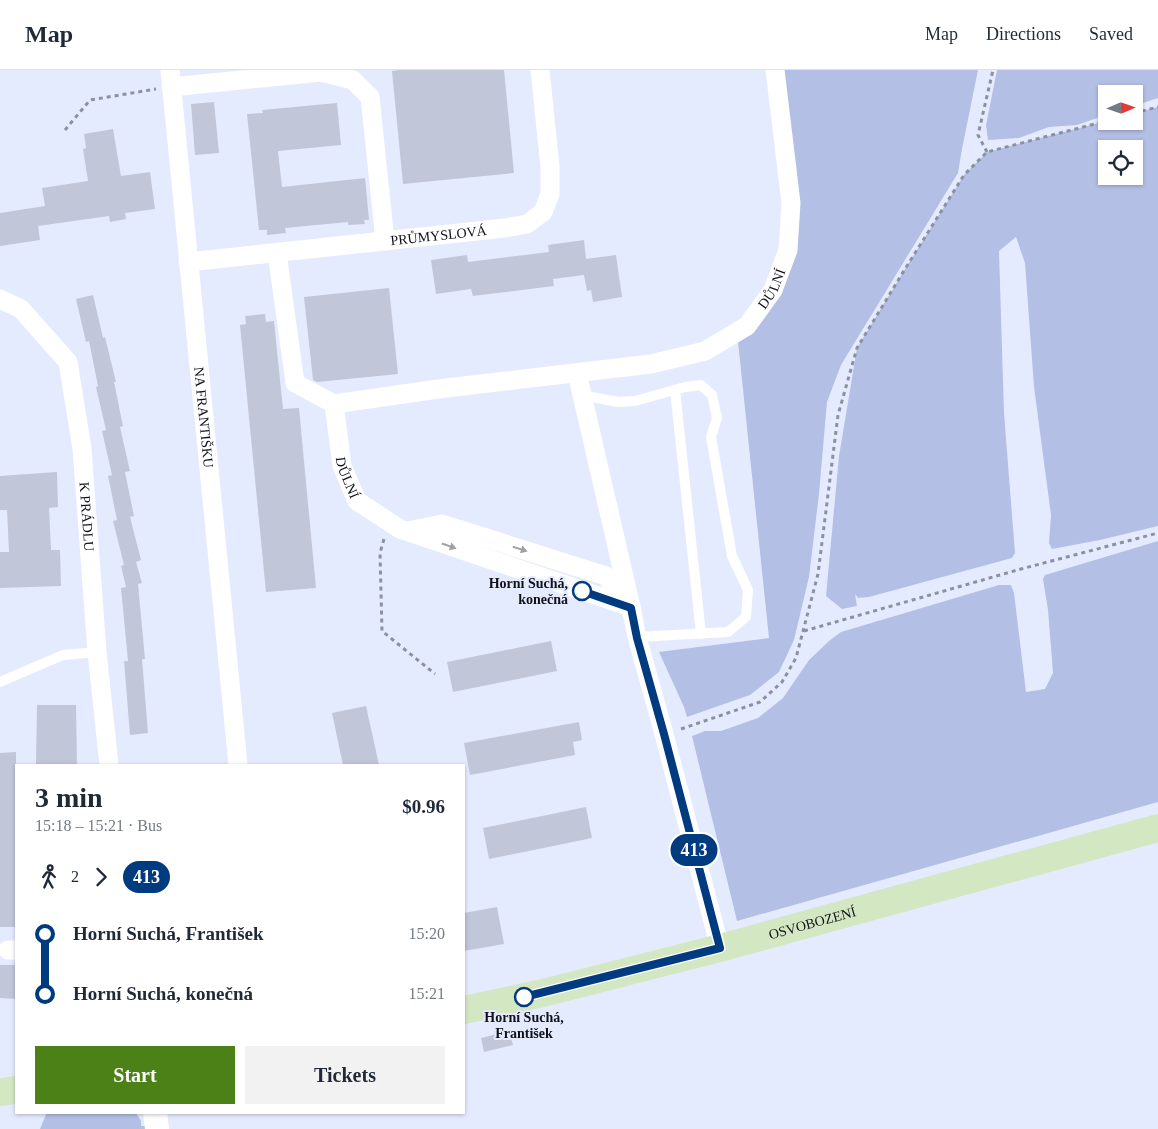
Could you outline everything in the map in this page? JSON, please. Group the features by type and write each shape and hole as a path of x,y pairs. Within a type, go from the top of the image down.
{"main road":[{"name":"OSVOBOZENÍ","path":"465,1010 543,993 720,948 1158,828"},
{"path":"0,1092 15,1090"}],"street":[{"name":"PRŮMYSLOVÁ","path":"188,262 505,228 526,224 543,212 550,194 550,167 540,70"},
{"name":"DŮLNÍ","path":"631,608 400,529 357,500 342,466 334,404 438,389 651,364 705,351 747,326 773,290 788,250 791,203 775,70"},
{"path":"170,78 321,72 353,80 370,97 385,241"},
{"name":"NA FRANTIŠKU","path":"170,78 238,764"},
{"path":"277,253 295,383 334,404"},
{"name":"K PRÁDLU","path":"0,299 21,309 68,362 82,449 97,652 109,764"},
{"path":"577,373 637,638 720,948"},
{"path":"155,1114 157,1129"}],"lane":[{"path":"582,395 618,402 636,402 685,387 701,385 712,394 717,418 711,437 732,556 748,590 746,617 728,632 637,638"},
{"path":"676,390 701,634"},
{"path":"0,682 63,655 97,652"}],"path":[{"path":"987,152 978,135 993,70"},
{"path":"65,130 90,100 129,93 170,78"},
{"path":"1143,111 1158,107"},
{"path":"664,734 760,702 782,682 796,658 818,574 838,414 857,348 964,175 987,152 1098,123"},
{"path":"388,521 380,553 382,631 435,674"},
{"path":"803,631 1021,569 1158,533"}],"shaded area":[{"path":"775,70 978,70 958,173 841,365 827,402 809,577 794,640 779,672 750,695 687,717 659,652 769,638 737,332 788,250"},
{"path":"997,70 1158,70 1158,98 1143,103 1143,85 1098,85 1098,118 1077,125 1049,127 1019,138 988,140 986,125"},
{"path":"1158,107 1158,526 1052,549 1049,543 1051,515 1034,387 1025,263 1016,237 999,251 1004,413 1015,553 1012,558 869,597 858,598 855,594 857,606 842,609 826,596 839,456 857,348 964,175 987,152 1098,123 1098,130 1143,130 1143,111"},
{"path":"1158,541 1158,802 737,921 692,736 705,731 721,731 758,718 783,698 809,660 841,632 999,585 1011,585 1014,593 1026,692 1045,689 1053,673 1048,610 1043,579 1045,575"},
{"path":"46,1114 137,1114 141,1121 141,1126 145,1126 146,1129 40,1129"}],"building":[{"path":"504,70 514,173 403,184 392,71"},
{"path":"214,102 219,153 195,155 191,104"},
{"path":"337,103 341,145 278,151 282,187 365,178 369,220 364,220 365,224 348,225 348,222 285,228 286,233 267,235 267,230 259,230 247,114 263,113 262,110"},
{"path":"113,129 121,176 150,172 155,209 125,213 126,219 110,222 109,216 38,226 40,240 0,246 0,213 45,206 42,188 88,181 83,149 86,148 84,134"},
{"path":"584,240 586,259 616,255 622,297 593,302 591,290 587,291 584,275 553,279 554,286 473,296 471,289 436,294 431,260 467,255 468,262 549,252 548,245"},
{"path":"389,288 398,374 317,382 313,380 304,297"},
{"path":"93,295 116,382 114,382 123,426 120,427 130,471 125,472 134,516 130,517 141,560 136,562 142,583 138,584 145,659 142,659 148,733 130,735 124,661 128,661 121,588 126,587 121,566 124,565 113,521 117,520 108,476 112,475 102,431 106,430 96,387 98,386 89,341 86,342 76,299"},
{"path":"265,314 266,322 274,321 283,409 299,408 316,588 266,592 240,325 246,324 245,316"},
{"path":"57,472 58,507 49,508 51,550 60,550 61,586 0,588 0,552 9,552 7,510 0,510 0,476"},
{"path":"551,641 557,671 453,692 447,662"},
{"path":"37,705 76,705 77,764 36,764"},
{"path":"366,706 379,764 343,764 332,713"},
{"path":"579,722 582,740 573,742 575,755 470,775 464,743"},
{"path":"16,752 15,927 0,927 0,753"},
{"path":"586,807 592,838 489,859 483,828"},
{"path":"497,907 504,944 465,951 465,913"},
{"path":"0,965 15,965 15,999 0,998"},
{"path":"509,1031 513,1045 484,1052 481,1038"}],"bus line":[{"name":"413","path":"524,997 720,948 637,638 631,608 582,591"}],"place":[{"name":"Horní Suchá, konečná","path":"582,591"},
{"name":"Horní Suchá, František","path":"524,997"}]}
